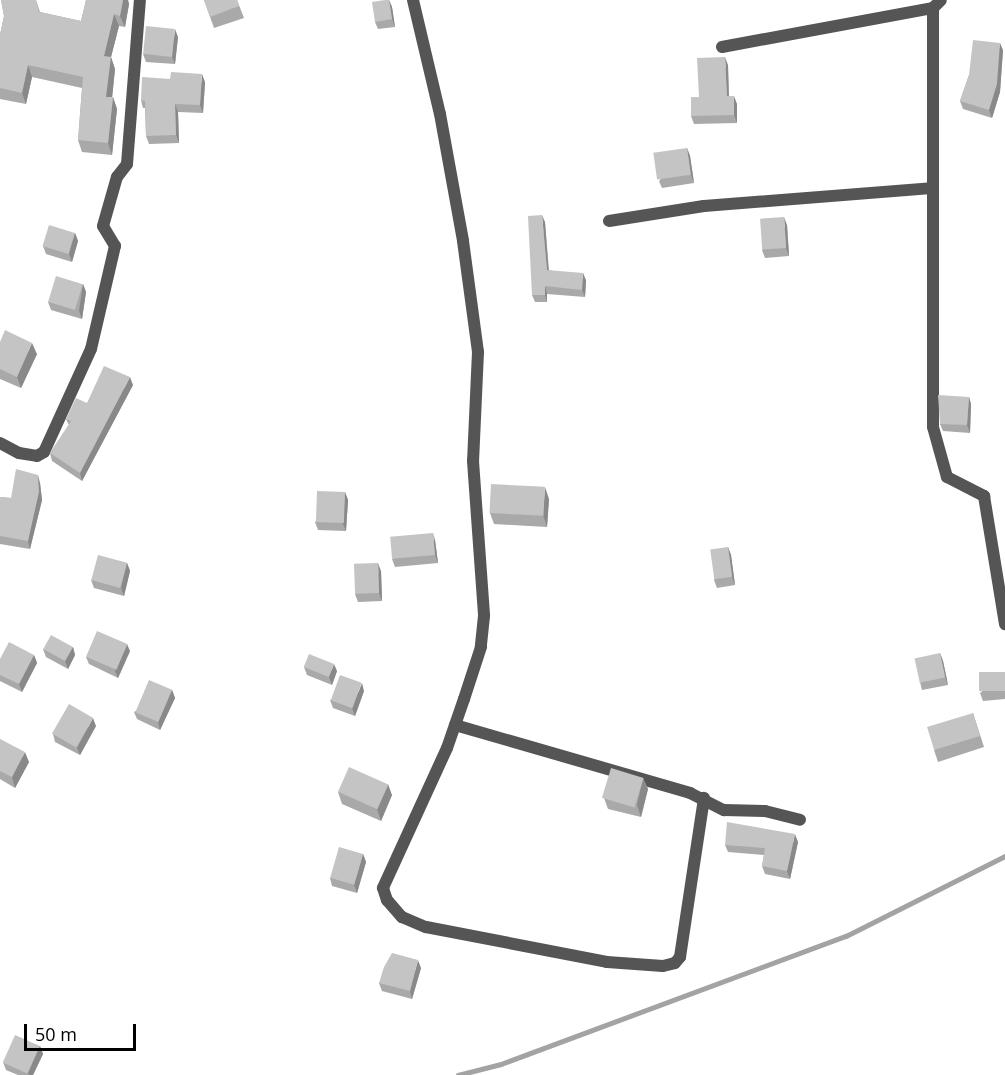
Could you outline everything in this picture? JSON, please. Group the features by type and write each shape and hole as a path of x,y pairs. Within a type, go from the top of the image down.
{"street":[{"path":"0,443 19,453 37,456 44,452 91,349 115,246 103,226 117,177 127,164 140,0"},
{"path":"413,0 440,114 478,352 474,461 484,616 481,647 455,724 383,888 393,909 426,927 608,962 663,966 675,963 682,947 704,798"},
{"path":"722,47 937,4 931,188 933,427 947,477 984,496 1005,624"},
{"path":"609,221 704,206 931,188"},
{"path":"455,724 704,798 724,810 765,811 800,820"}],"building":[{"path":"1,0 36,0 39,12 81,21 86,0 123,0 120,16 114,14 104,56 111,57 106,97 113,97 108,143 78,140 83,77 28,65 22,93 0,88 0,35 4,16"},
{"path":"204,0 237,0 239,6 210,17"},
{"path":"389,0 392,19 375,22 372,2"},
{"path":"146,26 175,29 172,57 143,54"},
{"path":"973,40 1000,43 997,84 989,110 960,101 969,75"},
{"path":"725,57 727,96 734,96 734,115 691,116 691,97 699,97 697,58"},
{"path":"171,72 202,74 200,105 175,104 176,135 146,136 145,101 141,100 142,77 170,79"},
{"path":"687,148 691,175 657,179 653,153"},
{"path":"542,215 547,270 583,273 582,290 545,286 545,295 532,295 528,216"},
{"path":"784,217 786,248 762,250 760,219"},
{"path":"49,225 75,233 68,254 43,246"},
{"path":"56,276 83,284 75,310 48,302"},
{"path":"5,330 32,343 17,377 0,369 0,342"},
{"path":"104,366 130,377 80,473 50,453 71,421 66,419 76,398 87,403"},
{"path":"938,395 969,397 967,425 940,424"},
{"path":"16,469 38,475 39,492 28,541 0,536 0,497 11,498"},
{"path":"491,484 545,487 543,516 489,513"},
{"path":"317,491 345,492 344,523 316,522"},
{"path":"433,533 435,555 392,559 390,537"},
{"path":"728,547 732,577 714,579 710,550"},
{"path":"98,555 127,563 120,588 91,580"},
{"path":"378,563 379,593 355,594 354,564"},
{"path":"97,631 127,644 116,670 86,657"},
{"path":"51,635 73,647 65,661 43,649"},
{"path":"9,642 34,655 19,684 0,675 0,659"},
{"path":"940,653 945,677 920,683 915,658"},
{"path":"309,654 334,664 329,677 304,667"},
{"path":"979,672 1005,672 1005,691 979,691"},
{"path":"340,675 362,683 352,708 331,700"},
{"path":"149,680 172,690 158,722 135,712"},
{"path":"69,704 93,718 76,747 52,733"},
{"path":"973,713 980,736 934,750 927,727"},
{"path":"0,739 25,752 12,777 0,771"},
{"path":"349,767 388,784 377,809 338,792"},
{"path":"611,768 644,778 634,808 602,798"},
{"path":"727,822 795,834 787,871 762,866 765,848 725,845"},
{"path":"339,847 363,854 354,885 330,878"},
{"path":"392,953 418,960 410,991 379,983"},
{"path":"15,1035 40,1046 27,1073 3,1062"}],"waterway":[{"path":"458,1075 501,1064 846,936 1005,856"}]}
